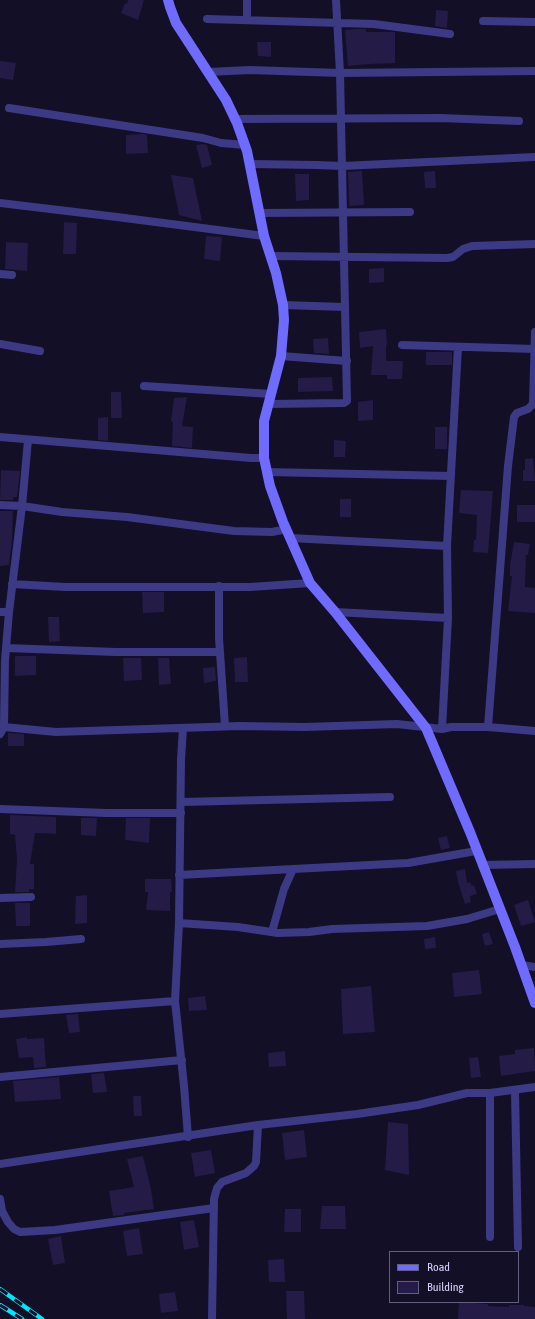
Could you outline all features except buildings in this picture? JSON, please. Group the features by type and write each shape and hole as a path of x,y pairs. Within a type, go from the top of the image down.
{"street":[{"path":"168,0 176,23 226,100 245,145 264,236 276,273 283,305 284,320 281,356 264,421 264,458 270,486 288,533 310,583 335,612 426,728 500,909 535,1003"},
{"path":"247,0 247,20"},
{"path":"144,386 270,399 345,403 347,399 340,73 336,0"},
{"path":"207,19 374,24 450,34"},
{"path":"483,21 535,22"},
{"path":"208,72 250,70 340,73 535,71"},
{"path":"9,108 203,138 221,143 245,145"},
{"path":"235,119 440,118 519,121"},
{"path":"250,164 342,166 535,157"},
{"path":"0,203 264,236"},
{"path":"260,214 410,212"},
{"path":"271,256 447,258 453,257 463,249 472,246 535,244"},
{"path":"0,274 12,275"},
{"path":"283,305 344,307"},
{"path":"488,727 509,459 514,417 517,413 528,409 533,404 535,332"},
{"path":"0,344 40,351"},
{"path":"402,345 535,349"},
{"path":"442,729 448,618 446,546 458,347"},
{"path":"281,356 347,360"},
{"path":"0,437 264,458"},
{"path":"28,440 2,681 1,729 56,732 225,726 305,727 397,724 442,729 451,727 488,727 535,731"},
{"path":"267,472 451,476"},
{"path":"0,505 127,517 234,531 288,533 446,546"},
{"path":"12,584 65,587 250,587 310,583"},
{"path":"219,586 220,652 225,726"},
{"path":"0,612 9,612"},
{"path":"335,612 448,618"},
{"path":"6,648 116,652 220,652"},
{"path":"183,728 181,760 181,814 179,829 179,923 175,1002 182,1060 188,1137"},
{"path":"181,802 390,797"},
{"path":"0,809 181,814"},
{"path":"179,875 408,863 476,850"},
{"path":"482,865 535,864"},
{"path":"272,932 284,889 293,869"},
{"path":"0,898 32,897"},
{"path":"179,923 238,927 288,933 332,929 427,926 467,919 500,909"},
{"path":"0,944 81,939"},
{"path":"521,965 535,967"},
{"path":"0,1014 175,1002"},
{"path":"0,1077 182,1060"},
{"path":"0,1164 188,1137 258,1125 357,1114 418,1105 467,1093 515,1091 535,1087"},
{"path":"515,1091 518,1247"},
{"path":"490,1093 490,1237"},
{"path":"212,1319 214,1199 217,1188 222,1182 246,1173 254,1166 256,1162 258,1125"},
{"path":"0,1199 2,1210 8,1222 14,1229 20,1232 55,1230 214,1208"}],"railway":[{"path":"0,1289 42,1319"},
{"path":"0,1305 22,1319"}]}
